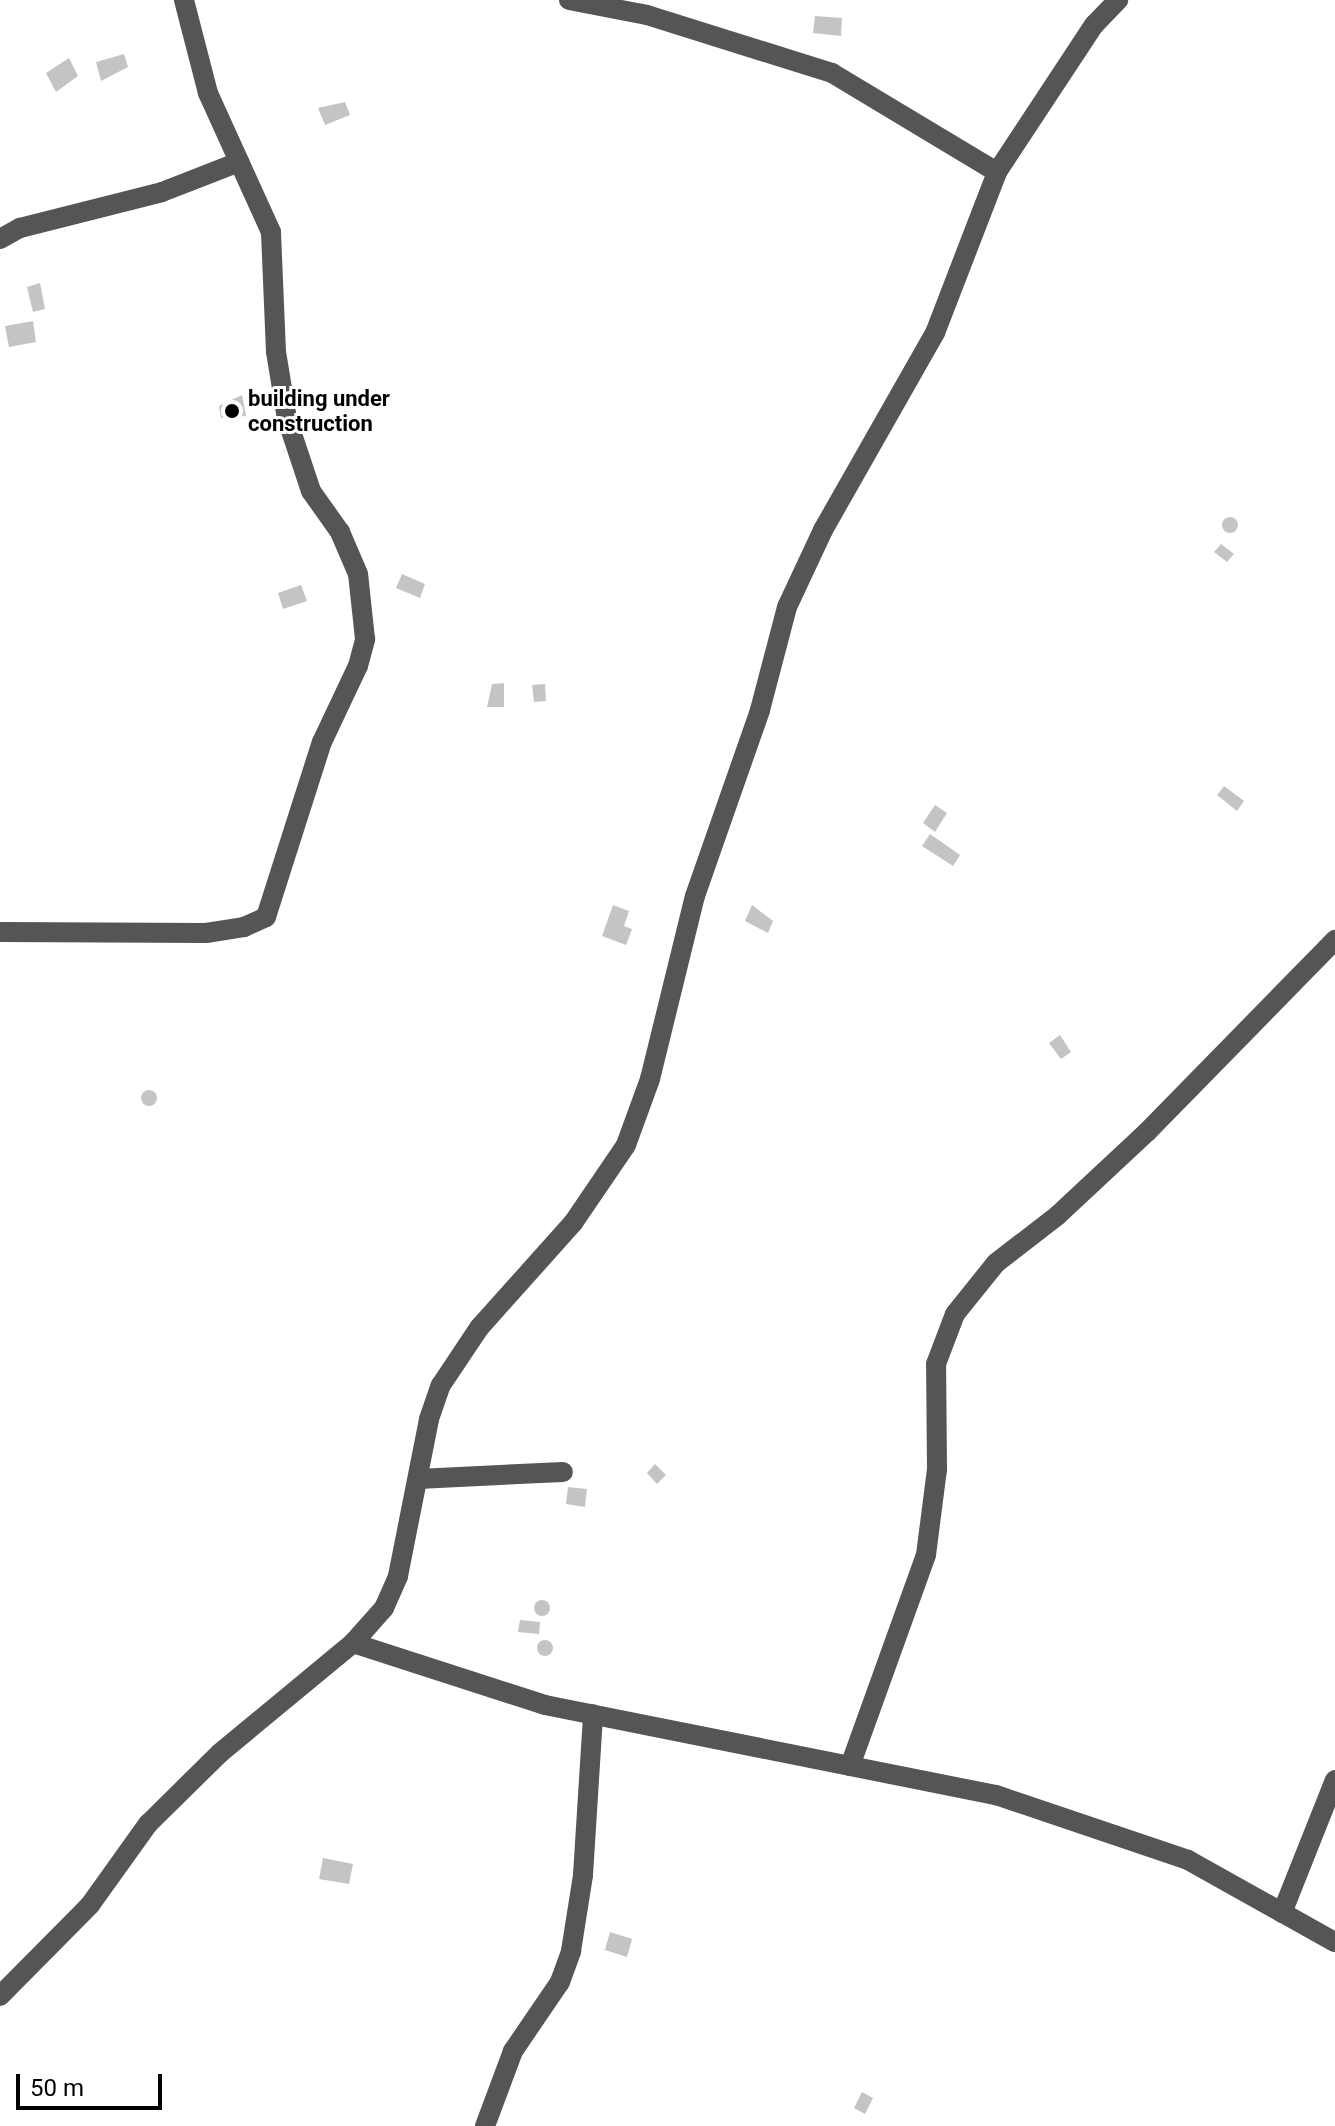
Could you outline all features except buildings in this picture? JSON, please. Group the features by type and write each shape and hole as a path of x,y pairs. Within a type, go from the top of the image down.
{"street":[{"path":"0,932 206,933 244,927 266,917 322,742 358,666 365,639 358,574 340,532 311,491 287,419 276,352 271,232 208,93 184,0"},
{"path":"569,0 647,15 832,73 997,172"},
{"path":"0,1996 90,1905 148,1824 220,1753 353,1643 384,1608 398,1576 441,1385 479,1328 573,1223 626,1145 650,1079 695,896 760,710 787,607 823,530 935,333 997,172 1094,25 1118,0"},
{"path":"0,239 20,228 162,192 239,162"},
{"path":"850,1766 926,1555 937,1469 936,1364 955,1314 996,1263 1058,1215 1147,1132 1335,940"},
{"path":"418,1479 563,1472"},
{"path":"353,1643 545,1705 996,1795 1140,1839 1188,1860 1335,1942"},
{"path":"485,2126 513,2051 560,1982 571,1951 583,1875 593,1714"},
{"path":"1282,1913 1335,1780"}],"place":[{"name":"building under construction","path":"232,411"}]}
